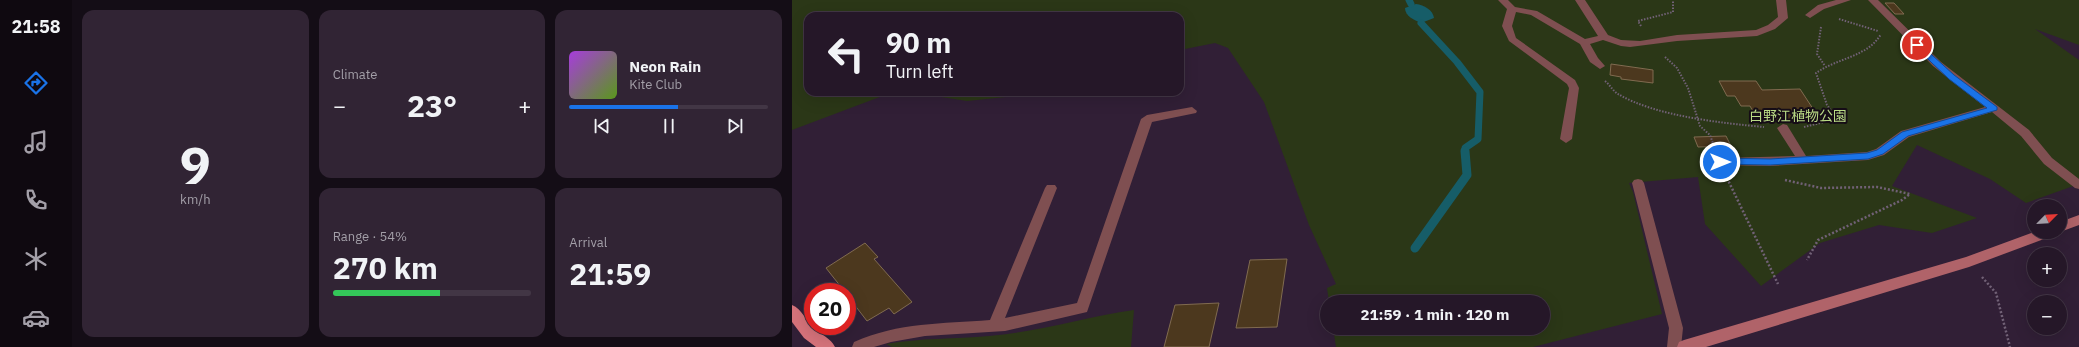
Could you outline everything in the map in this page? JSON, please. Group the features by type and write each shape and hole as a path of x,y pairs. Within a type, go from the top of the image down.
{"main road":[{"path":"792,311 809,333 828,347"}],"street":[{"path":"1503,0 1512,9 1534,13 1584,42 1594,60 1600,66"},
{"path":"1580,0 1604,37 1610,41 1631,44 1678,38 1757,33 1767,30 1783,18 1781,0"},
{"path":"1810,14 1820,7 1846,0"},
{"path":"1873,0 1937,64 2025,133 2048,161 2079,185"},
{"path":"1512,9 1507,26 1512,39 1565,77 1571,82 1574,88 1566,139"},
{"path":"1584,42 1604,37"},
{"path":"1723,167 1868,156 1880,152 1905,134 1994,108"},
{"path":"859,347 882,336 995,326 1082,308 1147,119 1192,111"},
{"path":"1783,128 1803,160"},
{"path":"1638,183 1676,328 1674,347"},
{"path":"995,326 1051,188"},
{"path":"2067,224 2079,220"},
{"path":"1684,347 1969,262 2029,239"}],"path":[{"path":"1673,0 1673,12 1638,22 1651,42 1677,68 1688,88 1700,126 1710,136"},
{"path":"1810,14 1815,17 1821,27 1817,54 1825,66"},
{"path":"1697,117 1756,126 1794,129 1837,119 1827,105 1816,73 1825,66 1868,49 1880,38 1882,32 1837,18"},
{"path":"1723,167 1778,284"},
{"path":"1779,179 1821,188 1879,187 1899,189 1910,194 1902,200 1818,240 1807,260"},
{"path":"1969,262 1996,293 2010,347"}],"green space":[{"name":"白野江植物公園","path":"792,0 2079,0 2079,45 2035,29 2079,60 2079,184 2037,199 2027,199 2026,203 1990,179 1917,145 1892,186 1977,218 1932,233 1879,225 1820,243 1761,286 1705,224 1698,177 1629,183 1633,192 1662,314 1533,347 1336,347 1334,335 1550,335 1550,295 1328,295 1327,288 1336,284 1309,225 1264,102 1228,48 1215,43 1184,49 1184,12 804,12 804,96 882,96 792,130"},
{"path":"935,96 1010,96 1006,97 967,101"},
{"path":"1134,310 1131,347 892,347 886,344 1007,334"}],"shaded area":[{"path":"1416,4 1428,8 1434,18 1421,23 1410,17 1405,11 1405,8"}],"building":[{"path":"1885,3 1894,3 1904,14 1895,14"},
{"path":"1611,64 1653,70 1653,83 1621,79 1621,77 1610,75"},
{"path":"1719,81 1756,81 1762,90 1800,89 1819,118 1770,119 1767,115 1755,115 1750,106 1741,106 1735,96 1727,96"},
{"path":"1726,136 1731,146 1698,147 1694,137"},
{"path":"865,243 878,257 874,259 912,302 894,314 889,308 867,321 856,307 856,283 838,283 826,268"},
{"path":"1287,259 1277,327 1236,328 1250,260"},
{"path":"1219,303 1209,347 1164,347 1175,305"}],"waterway":[{"path":"1409,0 1411,4"},
{"path":"1421,23 1457,62 1480,92 1478,139 1465,148 1465,151"},
{"path":"1415,248 1467,175 1465,151"}],"route":[{"path":"1720,162 1770,162 1868,156 1880,152 1905,134 1923,130 1994,108 1951,77 1917,45"}]}
